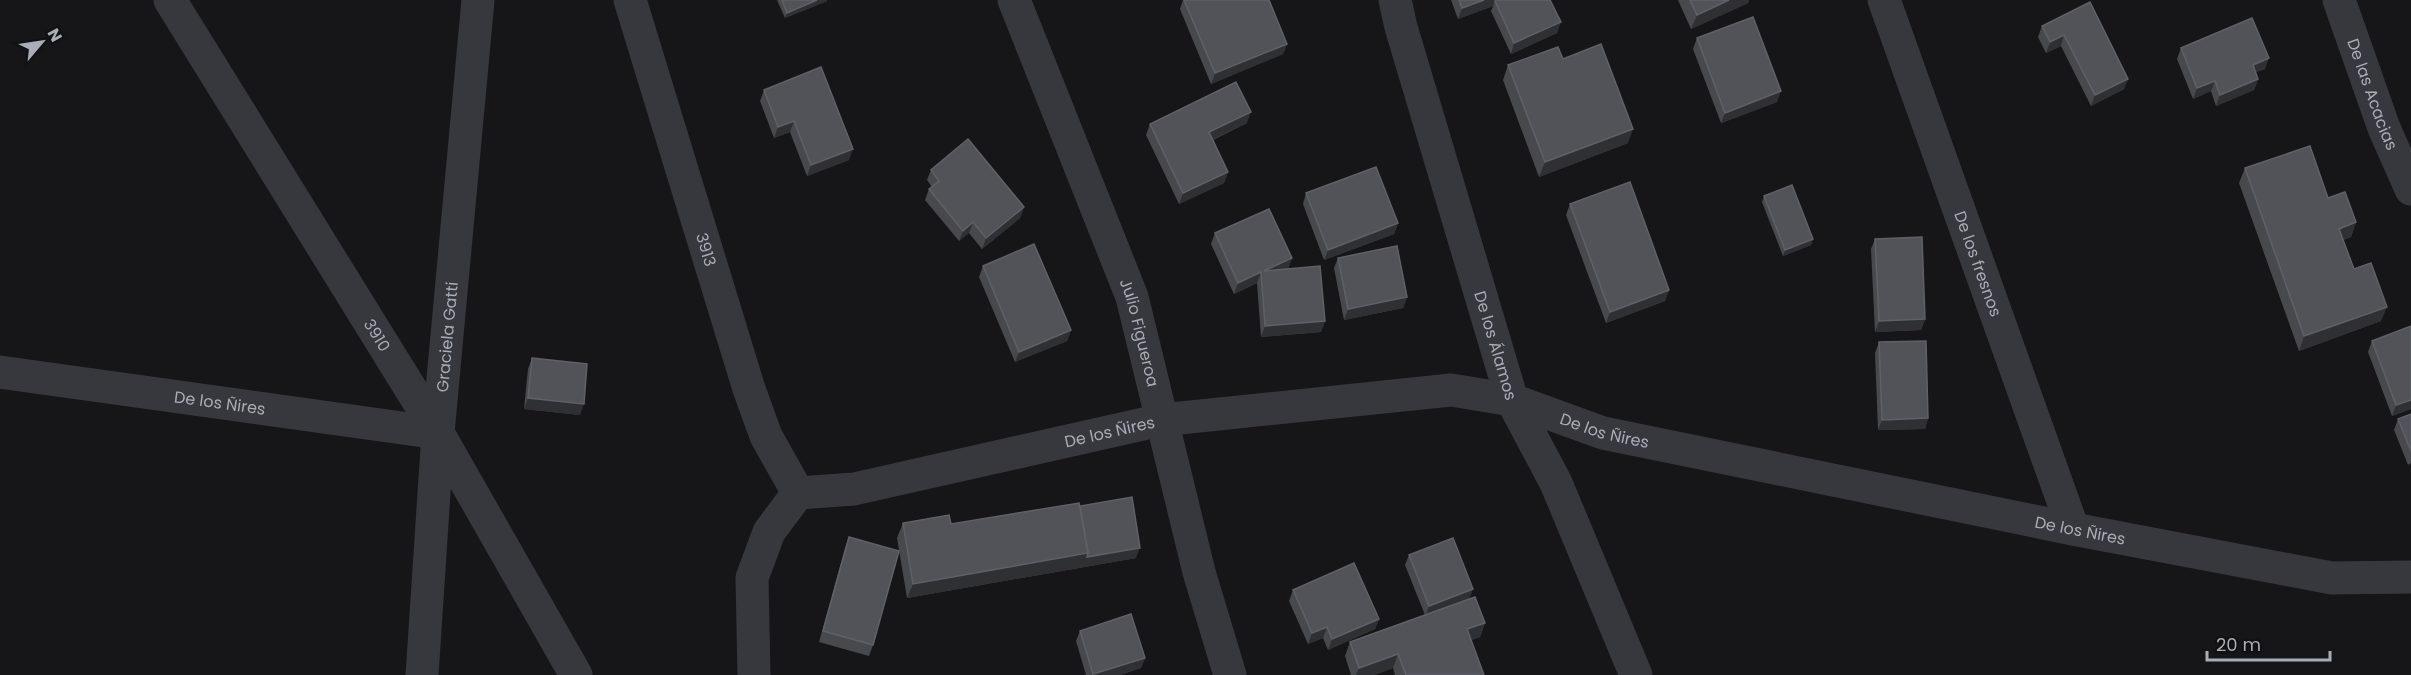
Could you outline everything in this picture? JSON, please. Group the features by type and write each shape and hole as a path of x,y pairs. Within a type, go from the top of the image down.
{"street":[{"name":"3910","path":"170,0 438,433 576,675"},
{"name":"Graciela Gatti","path":"422,675 438,433 478,0"},
{"name":"3913","path":"630,0 749,389 766,436 798,493"},
{"name":"Julio Figueroa","path":"1014,0 1132,297 1199,572 1230,675"},
{"name":"De los Álamos","path":"1395,0 1401,27 1512,400 1556,483 1636,675"},
{"name":"De los fresnos","path":"1884,0 2073,529"},
{"name":"De las Acacias","path":"2338,0 2384,128 2411,189"},
{"name":"De los Ñires","path":"0,372 438,433"},
{"name":"De los Ñires","path":"798,493 854,489 1161,420 1451,390 1512,400 1603,433 2073,529 2331,578 2411,577"},
{"path":"754,675 752,578 769,531 798,493"}],"building":[{"path":"782,0 817,0 787,13"},
{"path":"1184,0 1269,0 1287,44 1215,73"},
{"path":"1459,0 1484,0 1462,8"},
{"path":"1496,0 1550,0 1561,22 1514,43"},
{"path":"1690,0 1729,0 1697,15"},
{"path":"2090,2 2128,79 2095,95 2064,35 2050,42 2042,26"},
{"path":"1753,17 1781,91 1725,113 1697,38"},
{"path":"2252,18 2269,58 2253,65 2258,79 2220,95 2215,81 2197,88 2181,48"},
{"path":"1601,44 1633,129 1545,162 1508,65 1558,47 1563,59"},
{"path":"821,67 853,149 811,165 794,121 778,127 764,90"},
{"path":"1236,82 1251,112 1209,132 1228,172 1183,193 1150,124"},
{"path":"968,139 1024,207 986,238 973,222 963,231 929,189 939,181 931,170"},
{"path":"2310,146 2328,198 2345,192 2356,222 2339,229 2354,269 2371,263 2387,307 2304,336 2245,168"},
{"path":"1376,167 1398,223 1328,250 1306,193"},
{"path":"1630,182 1669,290 1610,312 1570,204"},
{"path":"1792,185 1813,239 1785,250 1764,196"},
{"path":"1269,209 1292,258 1264,271 1320,266 1325,321 1265,326 1261,272 1238,283 1215,233"},
{"path":"1922,237 1925,319 1879,321 1875,239"},
{"path":"1034,244 1071,330 1019,352 983,266"},
{"path":"1397,246 1407,297 1348,309 1338,258"},
{"path":"2411,326 2411,400 2396,405 2372,341"},
{"path":"1926,341 1928,418 1882,420 1879,342"},
{"path":"532,358 587,364 584,404 528,398"},
{"path":"2411,414 2411,451 2398,419"},
{"path":"1132,497 1140,548 1087,557 1080,506"},
{"path":"1079,503 1088,553 913,584 903,523 949,515 951,524"},
{"path":"849,537 899,551 873,645 823,631"},
{"path":"1453,538 1473,589 1429,606 1409,555"},
{"path":"1354,563 1379,619 1332,639 1327,627 1312,633 1293,590"},
{"path":"1475,597 1485,623 1467,629 1484,675 1406,675 1398,654 1359,668 1350,642"},
{"path":"1131,614 1145,658 1093,674 1080,631"}]}
